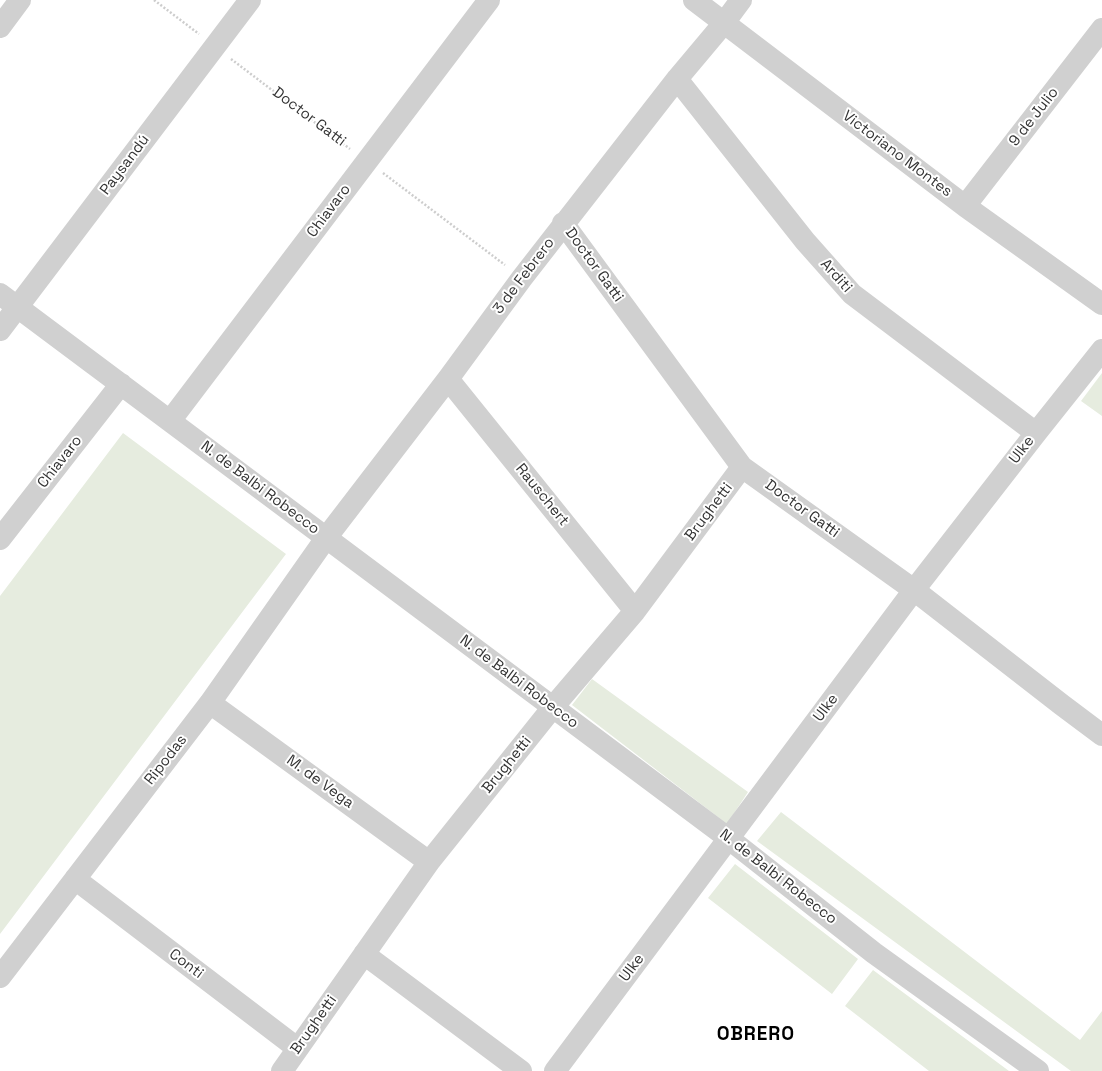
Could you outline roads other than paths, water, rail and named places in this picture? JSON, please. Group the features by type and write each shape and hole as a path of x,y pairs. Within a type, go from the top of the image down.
{"street":[{"path":"0,27 20,0"},
{"name":"Paysandú","path":"0,330 250,0"},
{"name":"Chiavaro","path":"170,421 489,0"},
{"name":"Victoriano Montes","path":"694,0 965,206 1102,304"},
{"name":"3 de Febrero","path":"326,538 448,379 563,223 741,0"},
{"name":"9 de Julio","path":"965,206 1102,28"},
{"name":"Arditi","path":"677,79 805,241 852,294 1036,433"},
{"name":"Doctor Gatti","path":"563,223 742,467 914,590 1102,735"},
{"name":"N. de Balbi Robecco","path":"0,294 728,838 874,953 1038,1071"},
{"name":"Ulke","path":"555,1071 914,590 1102,350"},
{"name":"Rauschert","path":"448,379 635,611"},
{"name":"Chiavaro","path":"0,539 121,384"},
{"name":"Brughetti","path":"282,1071 429,862 553,707 635,611 742,467"},
{"name":"Ripodas","path":"0,977 210,703 326,538"},
{"name":"M. de Vega","path":"210,703 429,862"},
{"name":"Conti","path":"75,879 297,1048"},
{"path":"364,954 521,1071"}],"district":[{"name":"OBRERO","path":"756,1035"}]}
